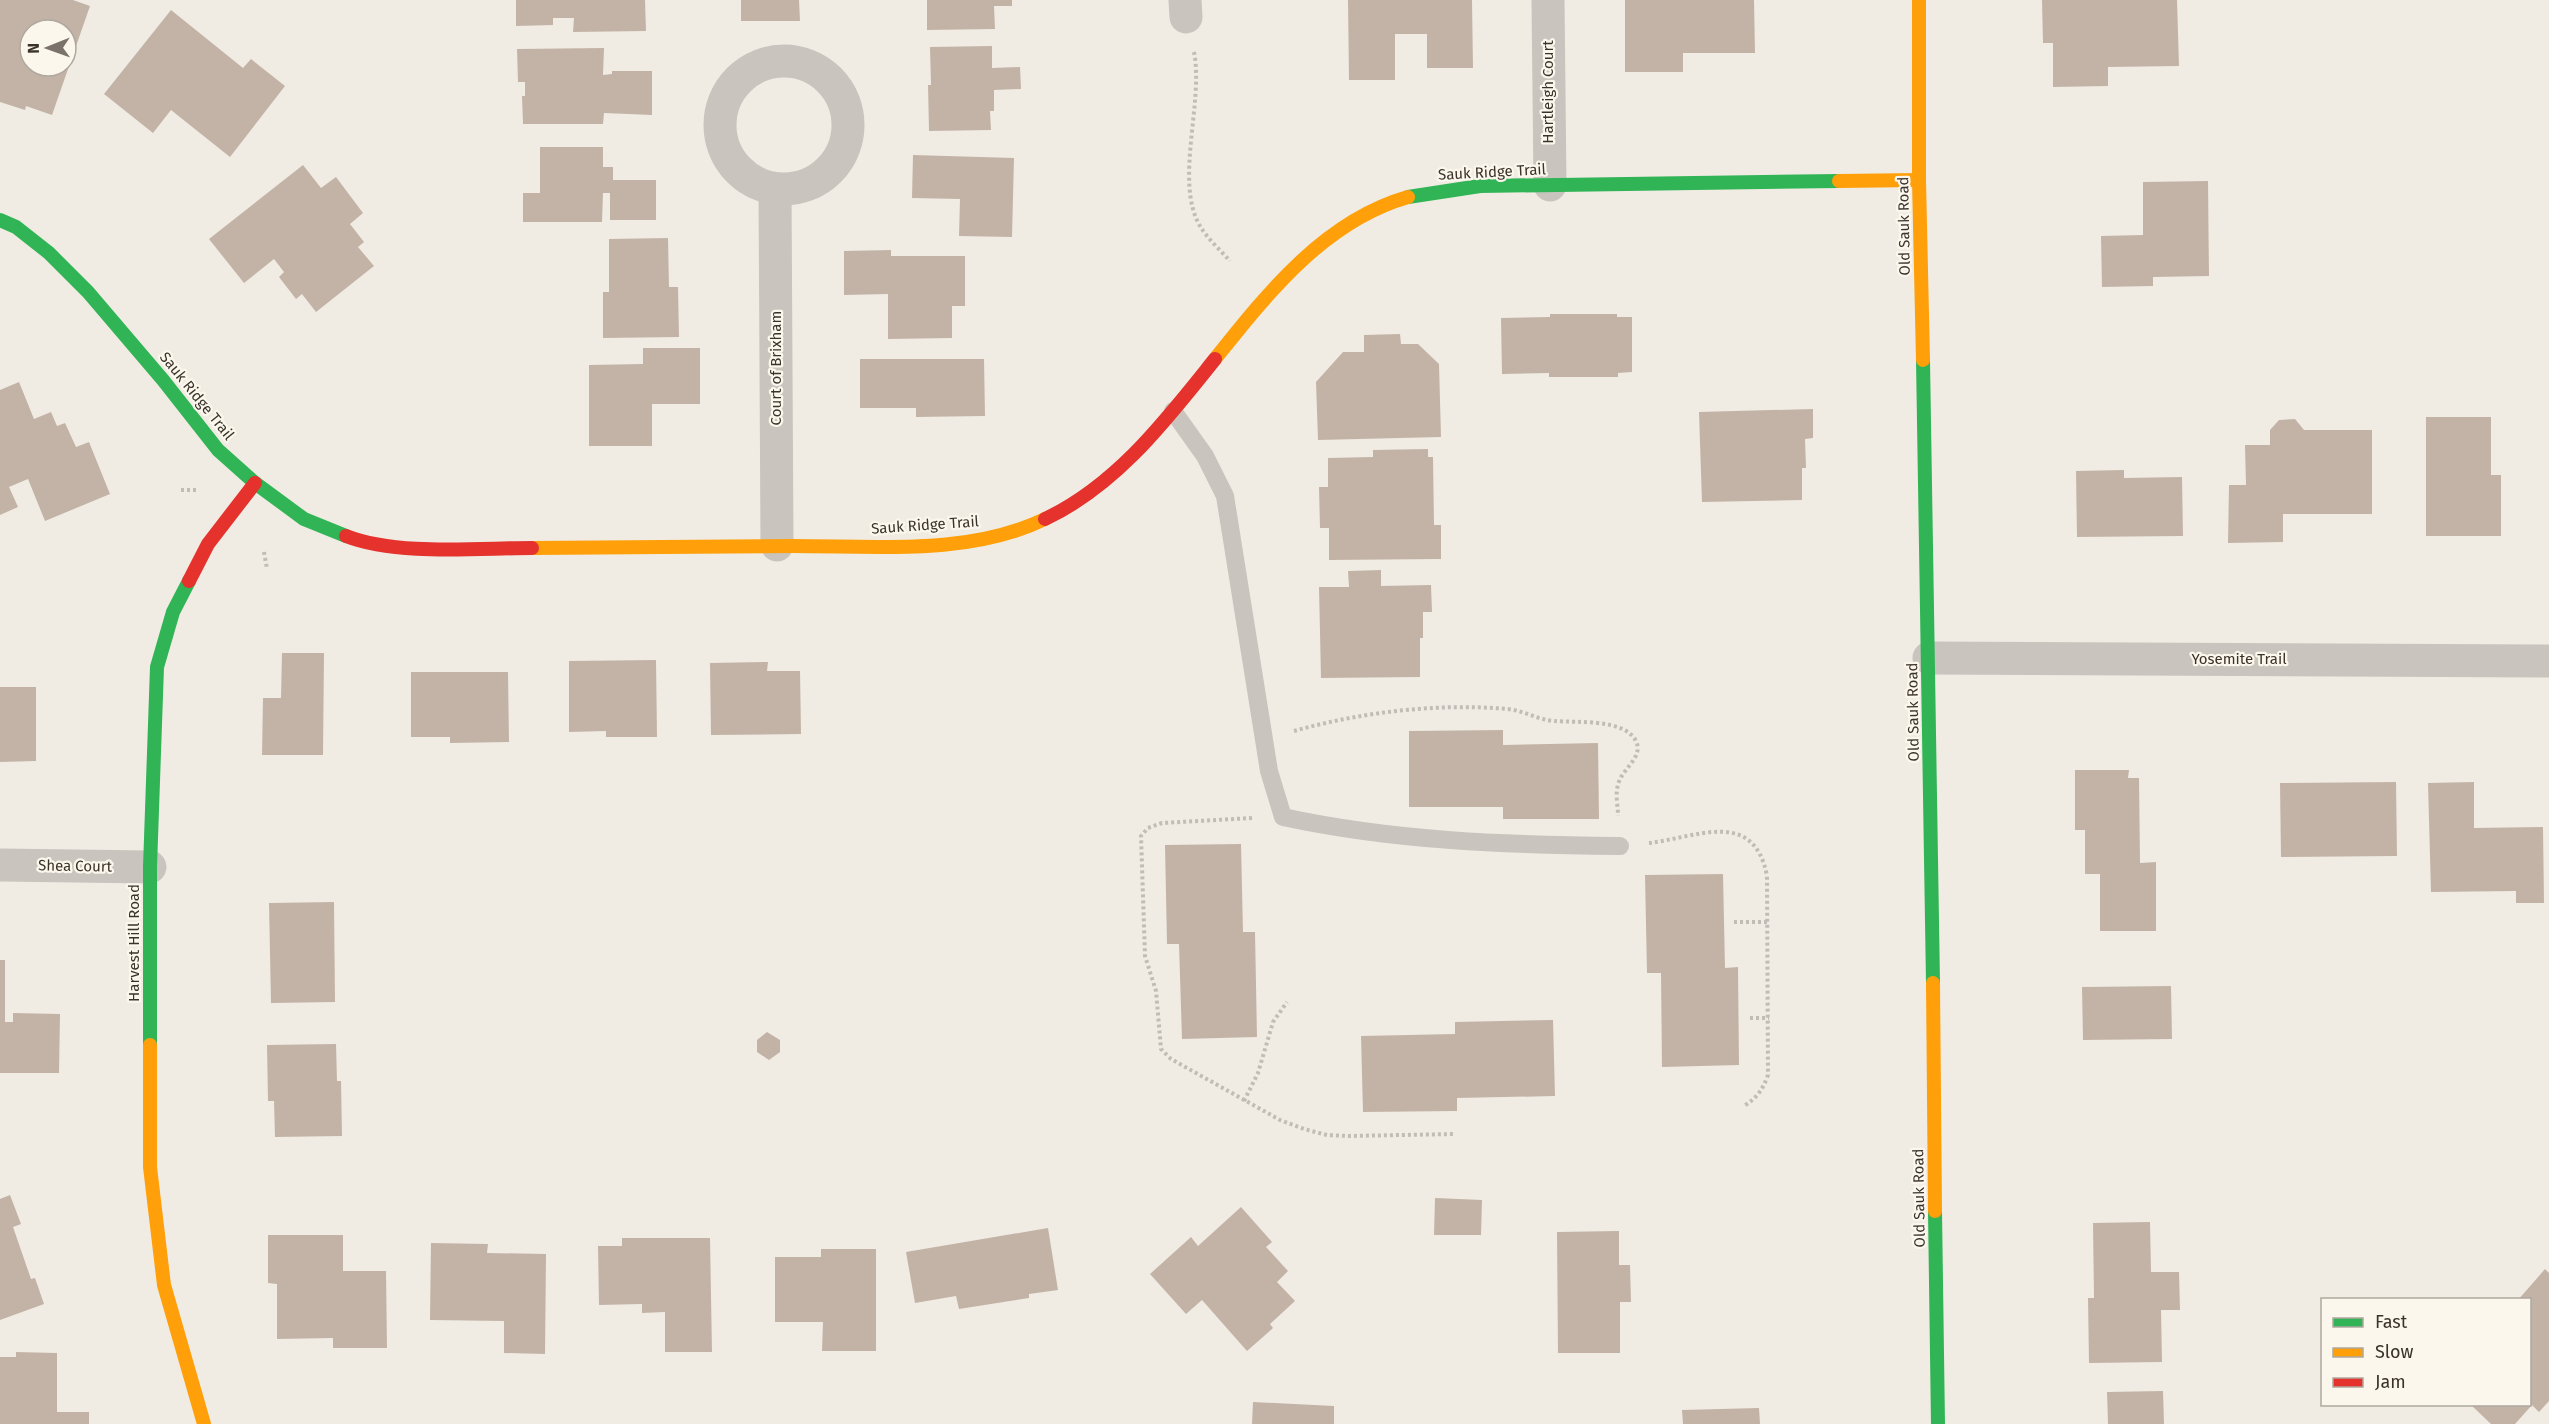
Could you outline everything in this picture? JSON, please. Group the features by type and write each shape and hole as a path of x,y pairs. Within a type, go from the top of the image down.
{"street":[{"name":"Hartleigh Court","path":"1548,0 1550,185"},
{"name":"Old Sauk Road","path":"1919,0 1919,180 1929,658 1938,1424"},
{"name":"Sauk Ridge Trail","path":"0,220 16,227 49,253 88,292 163,380 218,450 255,483 304,519 357,540 411,548 913,546 964,543 1021,532 1069,508 1110,479 1173,411 1261,303 1298,262 1351,221 1385,204 1430,192 1480,186 1919,180"},
{"name":"Court of Brixham","path":"775,190 777,545"},
{"name":"Harvest Hill Road","path":"204,1424 165,1285 150,1167 150,867 157,667 173,612 208,544 255,483"},
{"name":"Yosemite Trail","path":"1929,658 2549,661"},
{"name":"Shea Court","path":"0,865 150,867"}],"lane":[{"path":"1173,411 1205,456 1225,496 1269,771 1283,817 1335,828 1434,839 1511,845 1620,846"}],"path":[{"path":"1186,9 1195,57 1191,201 1200,225 1230,261"},
{"path":"181,490 199,490"},
{"path":"264,552 267,568"},
{"path":"1265,739 1318,724 1367,715 1456,708 1508,709 1537,719 1605,723 1619,727 1635,739 1638,747 1635,758 1617,785 1620,846 1671,840 1709,830 1725,831 1740,836 1760,852 1764,864 1767,876 1769,1018 1767,1075 1763,1089 1754,1100 1744,1106"},
{"path":"1283,817 1162,823 1148,828 1141,836 1145,956 1156,991 1161,1049 1171,1059 1280,1120 1327,1135 1455,1134"},
{"path":"1734,922 1767,922"},
{"path":"1244,1101 1258,1073 1273,1022 1287,1002"},
{"path":"1750,1018 1769,1018"}],"building":[{"path":"0,0 73,0 90,6 78,40 78,18 18,18 18,78 65,78 52,115 26,106 25,110 0,102"},
{"path":"516,0 645,0 646,31 573,32 574,18 553,18 553,25 516,26"},
{"path":"741,0 799,0 800,21 741,21"},
{"path":"927,0 1012,0 1012,6 994,6 995,29 927,30"},
{"path":"1348,0 1472,0 1473,68 1427,68 1427,34 1395,34 1395,80 1349,80"},
{"path":"1625,0 1754,0 1755,53 1683,53 1683,72 1625,72"},
{"path":"2042,0 2177,0 2179,66 2108,67 2108,86 2053,87 2053,43 2043,43"},
{"path":"171,10 243,68 251,59 285,86 230,157 171,110 153,133 104,94"},
{"path":"992,46 992,68 1020,67 1021,89 994,90 994,111 990,111 991,130 929,131 930,47"},
{"path":"604,48 603,75 612,74 612,71 652,71 652,115 604,113 603,124 523,124 522,96 525,96 525,82 518,82 517,49"},
{"path":"540,147 603,147 603,167 613,167 613,180 656,180 656,220 610,220 610,193 603,193 602,222 523,222 523,193 540,193"},
{"path":"913,155 1014,158 1012,237 959,236 960,199 912,198"},
{"path":"303,165 321,188 336,177 363,213 350,224 364,242 358,247 374,266 316,312 302,294 296,299 279,277 284,272 274,259 244,283 209,239"},
{"path":"2208,181 2209,276 2153,277 2153,286 2102,287 2101,236 2143,235 2143,182"},
{"path":"668,238 669,287 678,287 679,337 603,338 603,292 609,292 609,239"},
{"path":"891,250 891,256 965,256 965,306 952,306 952,338 888,339 888,294 844,295 844,251"},
{"path":"1550,314 1617,314 1617,317 1632,317 1632,372 1618,373 1618,377 1549,377 1549,373 1502,374 1501,318 1550,317"},
{"path":"1400,334 1401,344 1418,344 1439,364 1441,437 1318,440 1316,382 1343,352 1364,352 1364,335"},
{"path":"643,348 700,348 700,404 652,404 652,446 589,446 589,365 643,364"},
{"path":"860,359 984,359 985,416 916,417 916,408 860,408"},
{"path":"19,382 34,419 51,412 57,426 65,423 76,447 89,442 110,494 45,521 28,479 9,487 18,507 0,515 0,390"},
{"path":"1813,409 1813,438 1805,439 1806,468 1802,468 1802,500 1702,502 1699,412"},
{"path":"2426,417 2491,417 2491,475 2501,475 2501,536 2426,536"},
{"path":"2295,419 2304,430 2372,430 2372,514 2283,514 2283,542 2228,543 2229,485 2246,485 2245,445 2270,445 2270,430 2279,420"},
{"path":"1428,449 1428,457 1433,457 1434,525 1441,525 1441,559 1329,560 1329,528 1320,528 1319,487 1328,487 1328,458 1373,457 1373,450"},
{"path":"2124,470 2124,478 2182,477 2183,536 2077,537 2076,471"},
{"path":"1381,570 1381,586 1431,585 1432,612 1423,612 1420,677 1321,678 1319,587 1349,587 1348,571"},
{"path":"282,653 324,653 323,755 262,755 263,698 281,698"},
{"path":"656,660 657,737 606,737 606,731 569,732 569,661"},
{"path":"768,662 767,671 800,671 801,734 711,735 710,663"},
{"path":"411,672 508,672 509,742 450,743 450,737 411,737"},
{"path":"0,687 36,687 36,761 0,762"},
{"path":"1503,730 1503,745 1598,743 1599,819 1503,819 1503,807 1409,807 1409,731"},
{"path":"2075,770 2129,770 2128,778 2139,778 2140,863 2156,862 2156,931 2100,931 2100,874 2085,874 2085,830 2075,830"},
{"path":"2396,782 2397,856 2281,857 2280,783"},
{"path":"2474,782 2474,828 2543,827 2544,903 2516,903 2516,891 2431,892 2428,783"},
{"path":"1241,844 1243,932 1255,932 1257,1037 1182,1039 1179,944 1167,944 1165,845"},
{"path":"1723,874 1725,968 1738,967 1739,1065 1662,1067 1661,973 1647,973 1645,875"},
{"path":"334,902 335,1002 271,1003 269,903"},
{"path":"0,960 5,960 5,1022 13,1022 13,1013 60,1014 59,1073 0,1073"},
{"path":"2171,986 2172,1039 2083,1040 2082,987"},
{"path":"1553,1020 1555,1096 1457,1098 1457,1111 1363,1112 1361,1036 1455,1034 1455,1022"},
{"path":"767,1032 780,1040 780,1052 769,1060 757,1052 757,1040"},
{"path":"336,1044 337,1081 341,1081 342,1136 275,1137 274,1101 268,1101 267,1045"},
{"path":"10,1195 21,1224 13,1227 31,1279 35,1278 44,1304 0,1320 0,1199"},
{"path":"1435,1198 1482,1200 1481,1235 1434,1235"},
{"path":"1241,1207 1272,1242 1266,1247 1288,1271 1277,1282 1295,1301 1270,1324 1273,1328 1247,1351 1202,1300 1186,1314 1150,1274 1191,1237 1198,1246"},
{"path":"2150,1222 2151,1272 2179,1272 2180,1310 2161,1310 2162,1362 2089,1363 2088,1298 2094,1298 2093,1223"},
{"path":"1048,1228 1058,1290 1029,1294 1029,1298 959,1309 956,1296 915,1303 906,1252"},
{"path":"1619,1231 1619,1265 1630,1265 1631,1302 1620,1302 1620,1353 1558,1353 1557,1232"},
{"path":"268,1235 343,1235 343,1271 386,1271 387,1348 333,1348 333,1338 277,1339 277,1284 268,1283"},
{"path":"622,1238 710,1238 712,1352 665,1352 665,1312 642,1313 642,1304 599,1305 598,1246 622,1246"},
{"path":"431,1243 488,1244 487,1253 546,1254 545,1354 504,1353 504,1321 430,1320"},
{"path":"821,1249 876,1249 876,1351 822,1351 823,1322 775,1322 775,1257 821,1257"},
{"path":"2545,1269 2549,1273 2549,1401 2539,1412 2532,1405 2515,1424 2491,1424 2472,1406 2531,1406 2531,1298 2520,1298"},
{"path":"16,1352 57,1353 57,1412 89,1412 89,1424 0,1424 0,1357 16,1357"},
{"path":"2163,1391 2164,1424 2108,1424 2107,1392"},
{"path":"1253,1402 1334,1406 1334,1424 1252,1424"},
{"path":"1759,1408 1760,1424 1683,1424 1682,1410"}],"traffic: fast":[{"path":"1408,197 1480,186 1839,181"},
{"path":"0,220 16,227 49,253 88,292 163,380 218,450 255,483 304,519 346,536"},
{"path":"1923,360 1933,983"},
{"path":"150,1045 150,867 157,667 173,612 189,581"},
{"path":"1935,1211 1938,1424"}],"traffic: slow":[{"path":"1919,0 1919,180 1923,360"},
{"path":"1839,181 1919,180"},
{"path":"1215,359 1277,286 1324,242 1350,223 1378,208 1408,197"},
{"path":"532,548 921,546 985,539 1015,531 1045,519"},
{"path":"1933,983 1935,1211"},
{"path":"150,1045 150,1167 164,1285 204,1424"}],"traffic: jam":[{"path":"1045,519 1071,505 1118,470 1159,427 1215,359"},
{"path":"189,581 208,544 255,483"},
{"path":"346,536 366,542 413,549 532,548"}]}
